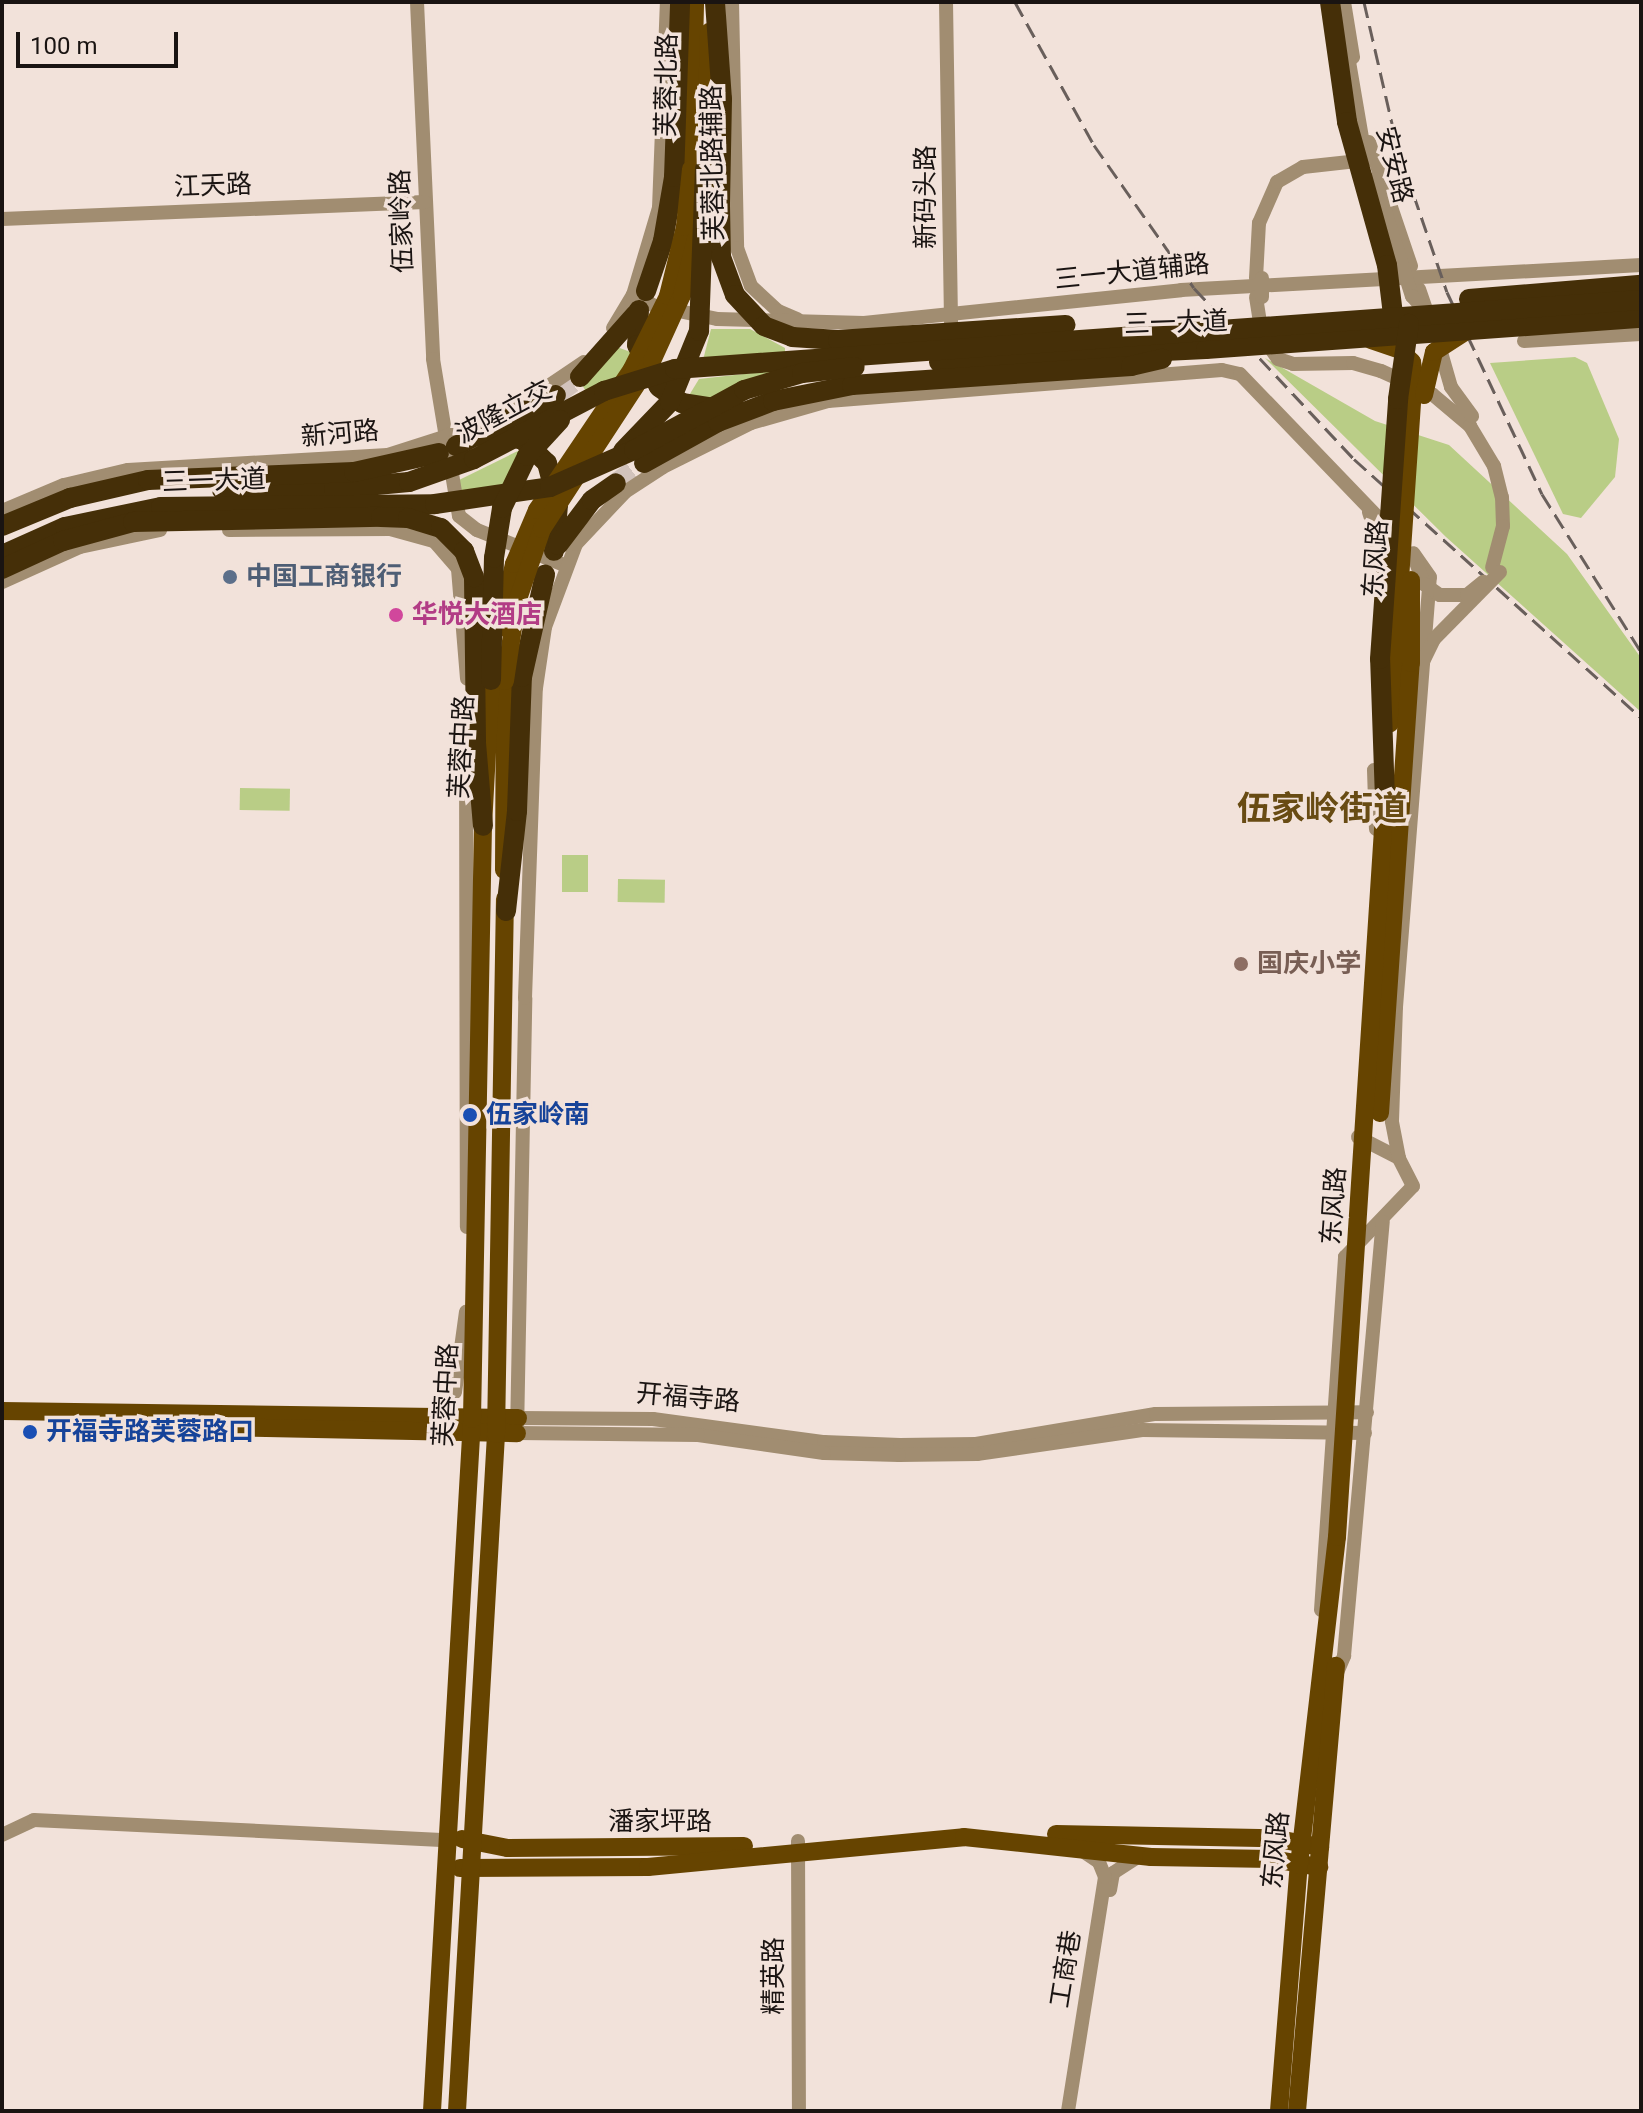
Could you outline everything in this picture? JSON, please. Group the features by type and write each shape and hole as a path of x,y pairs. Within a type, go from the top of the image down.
{"highway":[{"path":"580,377 613,345 639,299 663,241 674,177 680,2"},
{"path":"713,2 722,89 721,257 735,295 764,326 792,337 838,340 1091,324 1182,330"},
{"path":"1330,2 1347,122 1387,265 1398,399"},
{"path":"559,558 592,500 670,402 692,358 703,290 698,169"},
{"path":"1394,796 1380,659 1398,399 1408,326 1434,304 1641,285"},
{"path":"639,299 637,345 659,387 682,403 741,412"},
{"name":"三一大道","path":"114,507 435,504 528,493 612,473 718,402 772,381 836,369 1097,351 1206,349 1440,314 1641,300"},
{"name":"三一大道","path":"735,362 1182,330 1361,328 1471,331 1641,318"},
{"path":"644,463 741,412 773,401 852,385 1131,366 1206,349"},
{"name":"波隆立交","path":"409,482 474,459 604,391 649,375 735,362"},
{"path":"498,681 494,558 502,508 535,445 560,420 604,391"},
{"path":"476,436 556,395"},
{"path":"8,513 151,480 378,469 476,436 498,433 523,440 547,463 558,505 559,558"},
{"path":"114,507 151,480"},
{"name":"三一大道","path":"2,541 64,520 187,491 334,489 409,482"},
{"path":"114,507 160,519"},
{"path":"8,513 64,520"},
{"path":"2,569 32,554 97,530 160,519 408,518 441,528 455,539 474,577 476,743 483,826"},
{"path":"32,554 64,520"},
{"name":"三一大道","path":"2,555 64,520"},
{"path":"506,911 517,811 522,677 545,575"}],"main road":[{"name":"芙蓉北路","path":"695,2 698,169"},
{"name":"芙蓉北路","path":"698,169 713,2"},
{"path":"498,681 505,593 524,537 558,474 632,369 668,296 698,169"},
{"name":"东风路","path":"1279,2111 1299,1865 1311,1846 1343,1538 1394,796 1414,374 1412,362 1400,350 1361,328"},
{"path":"1394,796 1406,750 1413,554 1427,365 1445,341 1471,331"},
{"path":"467,672 476,743"},
{"name":"芙蓉中路","path":"432,2111 471,1426 483,826 498,681"},
{"name":"芙蓉中路","path":"457,2111 496,1427 506,911 498,681"},
{"name":"开福寺路","path":"2,1411 432,1419 471,1426"},
{"name":"开福寺路","path":"2,1421 518,1426"},
{"name":"潘家坪路","path":"446,1868 648,1867 963,1826 1146,1839 1273,1838 1311,1846"},
{"name":"潘家坪路","path":"447,1840 474,1839 508,1848 794,1848 964,1837 1141,1856 1272,1859 1319,1867"},
{"name":"东风路","path":"1297,2111 1319,1867 1311,1846"}],"street":[{"name":"伍家岭路","path":"417,2 433,359 446,445 463,521"},
{"name":"芙蓉北路辅路","path":"639,299 662,183 667,2"},
{"name":"芙蓉北路辅路","path":"732,2 735,213 742,271 778,311 821,324"},
{"name":"新码头路","path":"944,2 951,391"},
{"name":"安安路","path":"1338,2 1370,169 1399,271 1400,289 1389,307 1361,328"},
{"name":"安安路","path":"1344,2 1364,136"},
{"path":"1339,165 1357,150 1364,136"},
{"path":"1364,136 1451,387 1506,475 1509,522 1496,570 1444,628 1423,657 1406,750"},
{"path":"1370,169 1339,165 1293,177 1278,192 1266,219 1259,278 1262,336 1278,359 1302,365 1353,363 1381,371 1432,394 1470,426 1494,466 1502,497 1503,526 1496,570 1474,590 1446,597 1424,584 1413,554"},
{"name":"安安路","path":"1370,169 1412,296 1425,311 1440,314"},
{"name":"江天路","path":"3,218 425,200"},
{"name":"三一大道辅路","path":"639,299 694,316 821,324 949,315 1181,290 1641,265"},
{"path":"1259,297 1267,332 1284,355 1378,364 1430,385 1468,411"},
{"name":"新河路","path":"8,513 64,485 128,470 350,460 446,445 564,379 639,299"},
{"path":"1524,341 1641,334"},
{"path":"518,1426 536,688 559,558 625,492 719,437 799,406 1210,371 1240,374 1363,499 1430,577 1395,1029 1392,1121 1399,1158 1413,1186 1383,1222 1345,1257 1320,1617 1328,1678"},
{"path":"1363,499 1378,548 1372,696 1376,827 1356,1132 1359,1141 1399,1158"},
{"path":"442,547 463,521 559,558"},
{"path":"2,582 80,547 150,531 390,529 442,547 458,569 467,672 468,1268 455,1392 432,1419"},
{"path":"1328,1678 1344,1656 1383,1222"},
{"name":"开福寺路","path":"518,1426 665,1420 824,1442 976,1444 1156,1414 1367,1412"},
{"name":"开福寺路","path":"518,1426 698,1435 824,1453 899,1455 977,1454 1142,1430 1365,1433"},
{"name":"潘家坪路","path":"2,1835 34,1820 447,1840"},
{"name":"精英路","path":"794,1848 796,2111"},
{"name":"工商巷","path":"1071,2111 1105,1877 1099,1862 1077,1848"},
{"name":"工商巷","path":"1071,2111 1111,1881 1124,1862 1141,1856"}],"green space":[{"path":"711,329 750,329 785,348 785,354 703,360"},
{"path":"617,347 636,354 622,378 587,393 582,385"},
{"path":"1575,357 1587,363 1619,439 1615,477 1581,518 1563,514 1490,363"},
{"path":"1265,358 1375,421 1449,445 1567,554 1641,658 1641,712 1446,537"},
{"path":"781,370 720,397 685,402 699,379"},
{"path":"528,446 504,494 458,499 455,482"},
{"path":"240,788 290,789 290,811 240,810"},
{"path":"562,855 588,855 588,892 562,892"},
{"path":"618,879 665,880 665,903 618,902"}],"tunnel":[{"path":"556,395 580,377"},
{"path":"616,483 644,463"}],"railway":[{"path":"1015,2 1094,145 1194,288 1354,459 1641,717"},
{"path":"1364,2 1398,149 1447,292 1542,494 1641,652"}],"place":[{"name":"中国工商银行","path":"230,577"},
{"name":"华悦大酒店","path":"396,615"},
{"name":"国庆小学","path":"1241,964"},
{"name":"伍家岭南","path":"470,1115"},
{"name":"开福寺路芙蓉路口","path":"30,1432"}],"district":[{"name":"伍家岭街道","path":"1322,809"}]}
